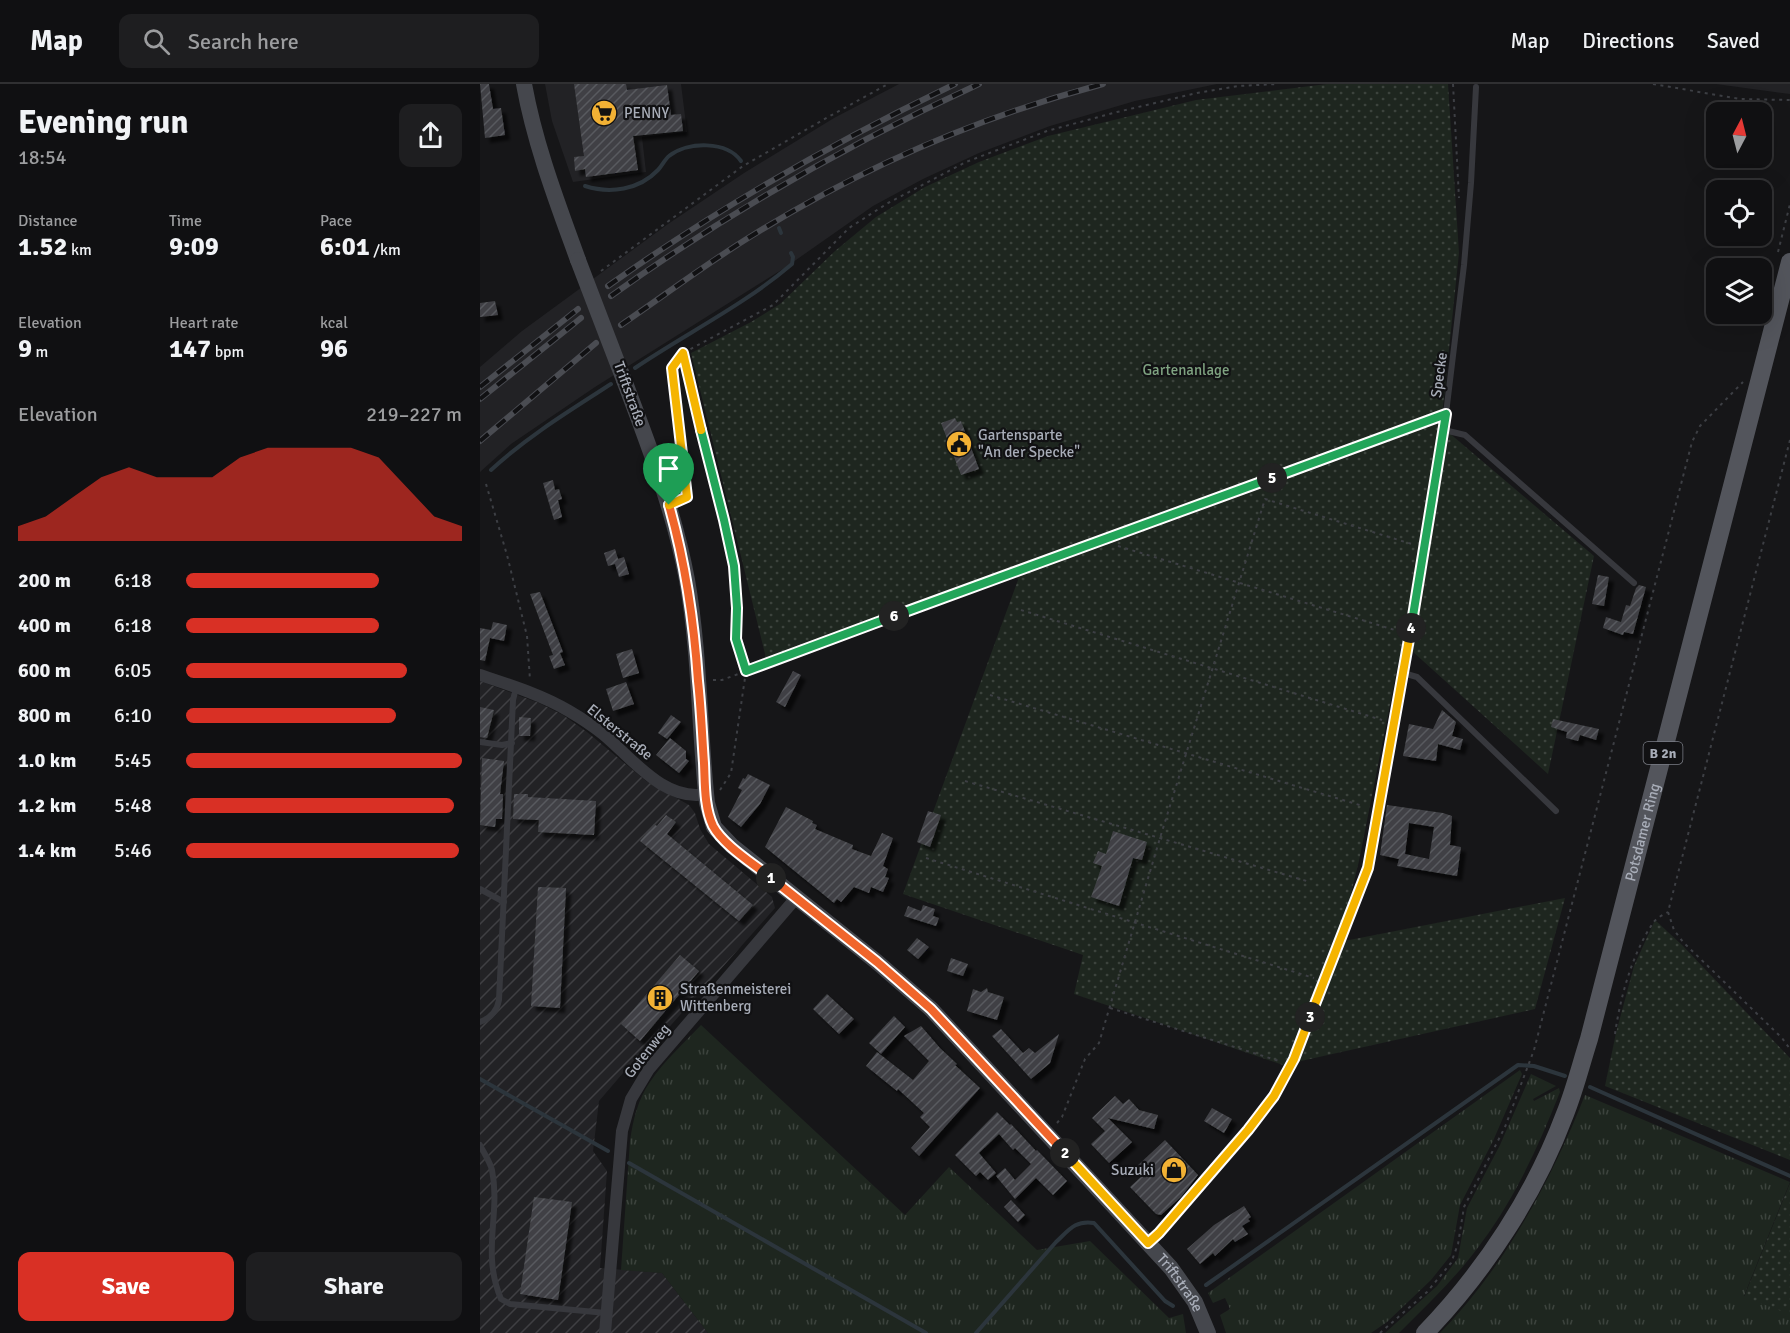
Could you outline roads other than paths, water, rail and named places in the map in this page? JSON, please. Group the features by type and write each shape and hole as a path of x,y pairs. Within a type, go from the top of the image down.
{"main road":[{"name":"Triftstraße","path":"525,84 544,166 669,505 687,581 699,681 706,794 710,819 718,833 877,962 931,1009 1186,1287 1208,1333"},
{"name":"Potsdamer Ring","path":"1425,1333 1486,1258 1520,1207 1545,1161 1572,1095 1589,1039 1790,262"}],"street":[{"name":"Elsterstraße","path":"480,675 554,703 581,719 649,775 670,789 688,796 706,794"},
{"name":"Gotenweg","path":"605,1333 622,1131 631,1099 649,1069 796,898"}],"lane":[{"name":"Specke","path":"1148,1243 1248,1130 1274,1096 1294,1059 1368,868 1444,430 1464,265 1476,87"},
{"path":"1444,430 1465,435 1634,583"},
{"path":"1403,674 1417,677 1556,811"},
{"path":"480,1022 486,1020 497,1008 513,700 521,689"},
{"path":"480,742 502,745 512,743"},
{"path":"480,889 504,902"},
{"path":"480,1145 492,1169 494,1191 492,1273 501,1299 510,1304 607,1313"}],"waterway":[{"path":"585,186 604,190 633,186 650,177 669,156 677,151 696,146 707,145 727,150 741,161"},
{"path":"779,228 781,233"},
{"path":"635,368 774,279 792,264 791,253"},
{"path":"491,470 534,435 611,384"},
{"path":"1206,1285 1518,1065 1534,1066 1565,1076"},
{"path":"480,1079 608,1151"},
{"path":"1590,1087 1790,1176"},
{"path":"629,1163 926,1333"},
{"path":"976,1333 1056,1242 1073,1227 1087,1222 1094,1223 1165,1301 1173,1306"}],"railway":[{"path":"608,286 734,203 865,129 955,84"},
{"path":"611,296 699,236 790,181 883,130 979,84"},
{"path":"621,325 753,235 837,187 922,146 966,128 1103,84"},
{"path":"480,387 578,309"},
{"path":"480,399 581,318"},
{"path":"480,441 596,343"}],"place":[{"name":"PENNY","path":"604,113"},
{"name":"Gartensparte \"An der Specke\"","path":"959,444"},
{"name":"Straßenmeisterei Wittenberg","path":"660,998"},
{"name":"Suzuki","path":"1174,1170"}],"park label":[{"name":"Gartenanlage","path":"1186,370"}]}
